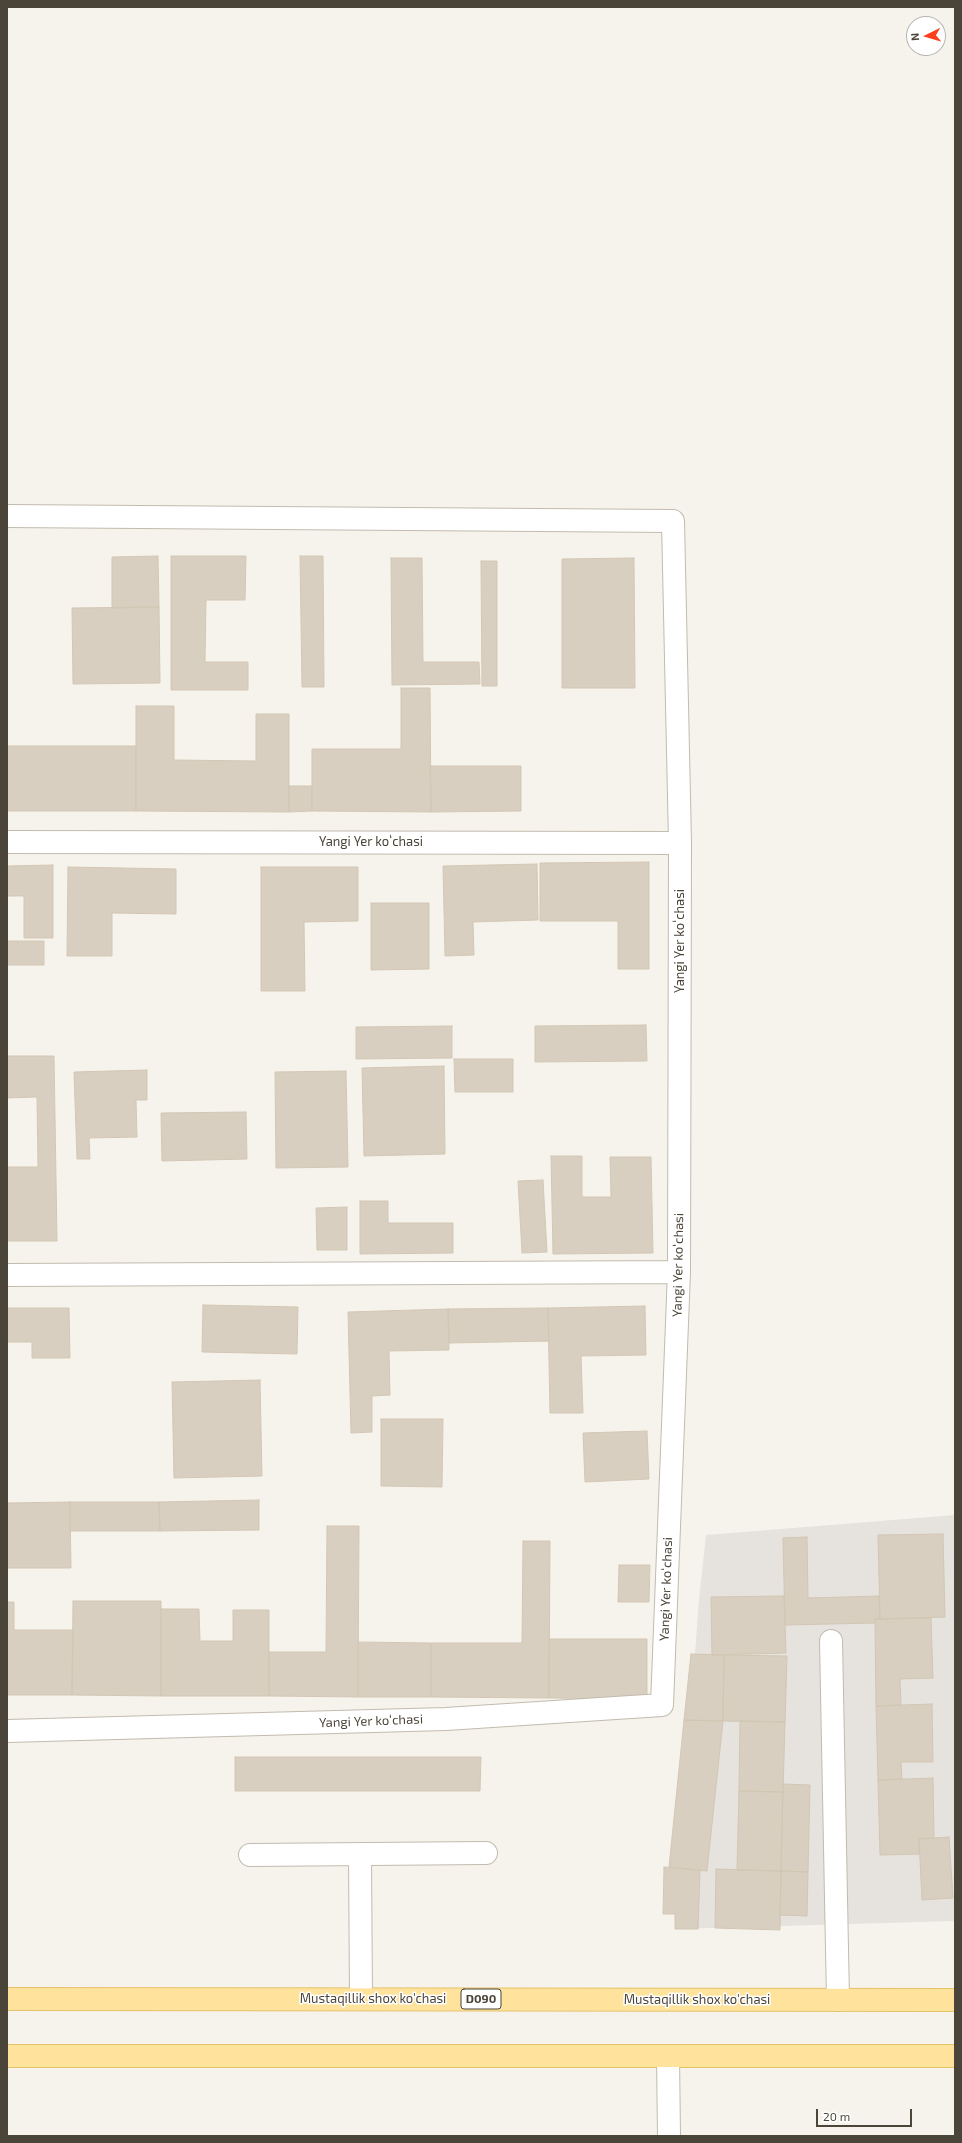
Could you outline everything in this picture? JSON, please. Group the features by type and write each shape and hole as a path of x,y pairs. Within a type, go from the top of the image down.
{"main road":[{"name":"Mustaqillik shox ko'chasi","path":"7,1999 955,2000"},
{"path":"7,2056 955,2056"}],"street":[{"path":"7,516 673,520 680,842"},
{"name":"Yangi Yer koʻchasi","path":"7,842 680,842 679,1272 662,1705 446,1719 7,1731"},
{"path":"7,1275 679,1272"},
{"path":"831,1641 838,2000"},
{"path":"250,1854 486,1853"},
{"path":"360,1854 361,1999"},
{"path":"668,2056 669,2136"}],"shaded area":[{"path":"955,1515 955,1921 675,1929 699,1599 706,1535"}],"building":[{"path":"158,556 159,607 112,608 112,557"},
{"path":"171,556 246,556 245,600 206,600 205,662 248,662 248,690 171,690"},
{"path":"300,556 323,556 324,687 302,687"},
{"path":"391,558 422,558 423,662 479,662 480,684 392,685"},
{"path":"634,558 635,688 562,688 562,559"},
{"path":"481,561 497,561 497,686 482,686"},
{"path":"159,607 160,683 73,684 72,608"},
{"path":"401,688 430,688 431,812 312,811 312,749 401,749"},
{"path":"136,706 174,706 174,760 256,761 256,714 289,714 289,812 136,811"},
{"path":"7,746 136,746 136,811 7,811"},
{"path":"430,766 521,766 521,811 431,812"},
{"path":"289,786 312,786 312,811 289,812"},
{"path":"649,862 649,969 618,969 618,921 540,921 540,863"},
{"path":"537,864 538,920 473,922 474,955 445,956 443,866"},
{"path":"53,865 53,938 24,938 24,896 7,896 7,866"},
{"path":"68,867 176,869 176,914 112,913 112,956 67,956"},
{"path":"261,867 358,867 358,921 304,922 305,991 261,991"},
{"path":"371,903 429,903 429,969 371,970"},
{"path":"7,941 44,941 44,965 7,965"},
{"path":"646,1025 647,1061 535,1062 535,1026"},
{"path":"452,1026 452,1058 356,1059 356,1027"},
{"path":"7,1056 54,1056 57,1241 7,1241 7,1167 38,1167 37,1097 7,1098"},
{"path":"454,1059 513,1059 513,1092 455,1092"},
{"path":"444,1066 445,1154 364,1156 362,1068"},
{"path":"147,1070 147,1100 136,1100 137,1137 89,1138 90,1159 77,1159 74,1072"},
{"path":"346,1071 348,1167 276,1168 275,1072"},
{"path":"246,1112 247,1159 162,1161 161,1113"},
{"path":"551,1156 582,1156 582,1197 611,1197 610,1157 651,1157 653,1253 553,1254"},
{"path":"543,1180 547,1252 522,1253 518,1181"},
{"path":"360,1201 388,1201 388,1223 453,1223 453,1253 360,1254"},
{"path":"347,1207 347,1250 317,1250 316,1208"},
{"path":"203,1305 298,1307 297,1354 202,1352"},
{"path":"645,1306 646,1355 581,1356 583,1413 550,1413 548,1308"},
{"path":"7,1308 69,1308 70,1358 32,1358 32,1342 7,1342"},
{"path":"548,1308 549,1341 449,1343 448,1309"},
{"path":"448,1309 449,1350 389,1351 390,1395 372,1396 372,1432 351,1433 348,1312"},
{"path":"260,1380 262,1476 174,1478 172,1382"},
{"path":"381,1419 443,1419 442,1487 381,1486"},
{"path":"647,1431 649,1479 585,1482 583,1433"},
{"path":"259,1500 259,1530 160,1531 159,1502"},
{"path":"70,1502 159,1502 160,1531 70,1531"},
{"path":"70,1502 71,1568 7,1568 7,1503"},
{"path":"327,1526 359,1526 358,1697 269,1696 269,1652 326,1652"},
{"path":"943,1534 945,1617 880,1619 878,1535"},
{"path":"807,1537 808,1598 879,1596 880,1619 875,1619 875,1623 785,1625 783,1538"},
{"path":"523,1541 550,1541 549,1698 431,1697 431,1643 522,1643"},
{"path":"619,1565 650,1565 649,1602 618,1602"},
{"path":"784,1596 786,1653 712,1655 711,1597"},
{"path":"73,1601 161,1601 161,1696 72,1695"},
{"path":"7,1602 14,1602 14,1630 73,1630 72,1695 7,1695"},
{"path":"161,1609 199,1609 200,1641 233,1641 233,1610 269,1610 269,1696 161,1696"},
{"path":"931,1618 933,1678 900,1679 901,1705 876,1706 875,1619"},
{"path":"549,1639 647,1639 647,1699 549,1698"},
{"path":"358,1642 431,1643 431,1697 358,1697"},
{"path":"691,1654 724,1655 723,1721 684,1720"},
{"path":"724,1655 787,1656 785,1722 723,1721"},
{"path":"932,1704 933,1762 901,1762 902,1779 878,1780 876,1706"},
{"path":"684,1720 723,1721 707,1871 669,1867"},
{"path":"740,1721 785,1722 783,1792 739,1791"},
{"path":"235,1757 481,1757 480,1791 235,1791"},
{"path":"933,1778 934,1838 919,1839 919,1854 880,1855 878,1780"},
{"path":"783,1784 810,1785 808,1872 781,1871"},
{"path":"739,1791 783,1792 781,1871 737,1870"},
{"path":"949,1837 953,1898 922,1900 919,1839"},
{"path":"664,1867 700,1870 698,1929 675,1929 675,1914 663,1914"},
{"path":"716,1869 781,1871 780,1930 715,1928"},
{"path":"781,1871 808,1872 807,1916 780,1915"}]}
